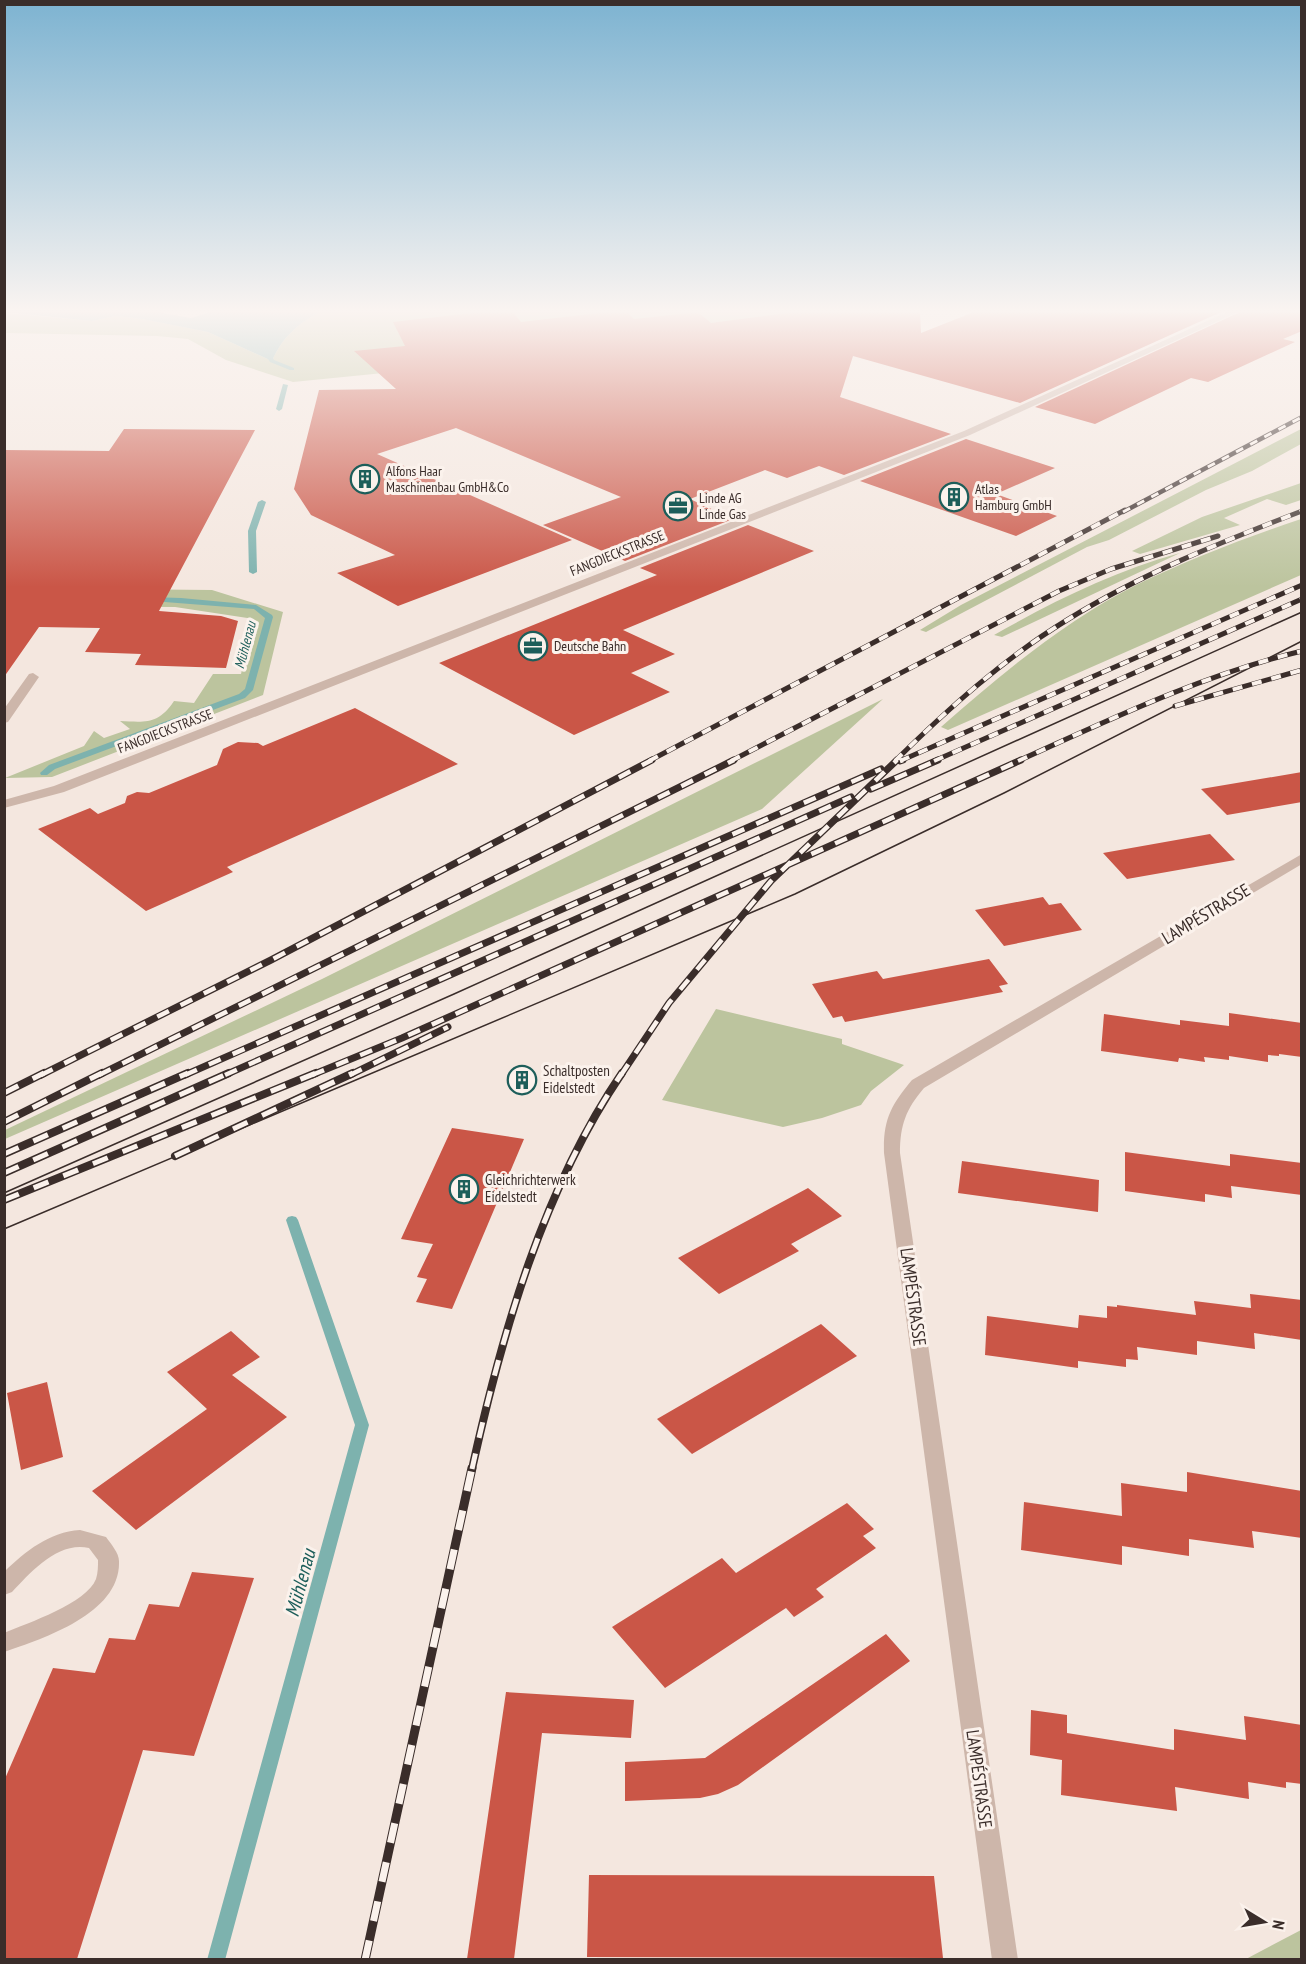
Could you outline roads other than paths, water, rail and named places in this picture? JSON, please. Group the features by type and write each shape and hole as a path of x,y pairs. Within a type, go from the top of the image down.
{"street":[{"name":"FANGDIECKSTRASSE","path":"4,804 59,789 967,433 1032,404"},
{"path":"4,719 33,677"},
{"name":"LAMPÉSTRASSE","path":"1005,1959 892,1153 891,1130 898,1107 918,1084 1302,858"},
{"path":"4,1586 25,1564 50,1546 79,1538 99,1543 109,1559 106,1583 87,1604 59,1620 4,1643"}],"waterway":[{"path":"279,409 280,404"},
{"path":"253,572 252,531 262,502"},
{"name":"Mühlenau","path":"44,773 52,767 242,696 249,690 269,617 256,607 152,599"},
{"name":"Mühlenau","path":"216,1960 362,1425 292,1220"}],"tram line":[{"path":"4,1193 454,994 1302,612"},
{"path":"4,1229 795,894 1004,793 1302,641"}],"railway":[{"path":"1123,512 1302,417"},
{"path":"649,761 1125,510"},
{"path":"895,761 998,668 1067,620 1153,573 1302,511"},
{"path":"731,761 1059,591 1111,569 1218,536"},
{"path":"903,760 900,761 1302,585"},
{"path":"934,761 1302,599"},
{"path":"1018,761 1193,685 1302,651"},
{"path":"1175,706 1302,670"},
{"path":"41,1075 271,960 652,760"},
{"path":"99,1075 734,760"},
{"path":"788,865 897,760"},
{"path":"871,789 938,760"},
{"path":"788,865 1021,760"},
{"path":"185,1075 881,769"},
{"path":"225,1075 851,797"},
{"path":"312,1075 402,1038 788,865"},
{"path":"621,1075 669,1003 771,881 788,865"},
{"path":"350,1075 448,1027"},
{"path":"4,1093 44,1073"},
{"path":"4,1122 102,1073"},
{"path":"4,1154 188,1073"},
{"path":"4,1173 229,1073"},
{"path":"4,1200 316,1073"},
{"path":"175,1156 353,1073"},
{"path":"472,1469 512,1315 548,1213 569,1165 622,1073"},
{"path":"365,1960 472,1468"}],"place":[{"name":"Alfons Haar Maschinenbau GmbH&Co","path":"365,479"},
{"name":"Atlas Hamburg GmbH","path":"954,497"},
{"name":"Linde AG Linde Gas","path":"678,506"},
{"name":"Deutsche Bahn","path":"533,646"},
{"name":"Schaltposten Eidelstedt","path":"522,1080"},
{"name":"Gleichrichterwerk Eidelstedt","path":"464,1189"}]}
